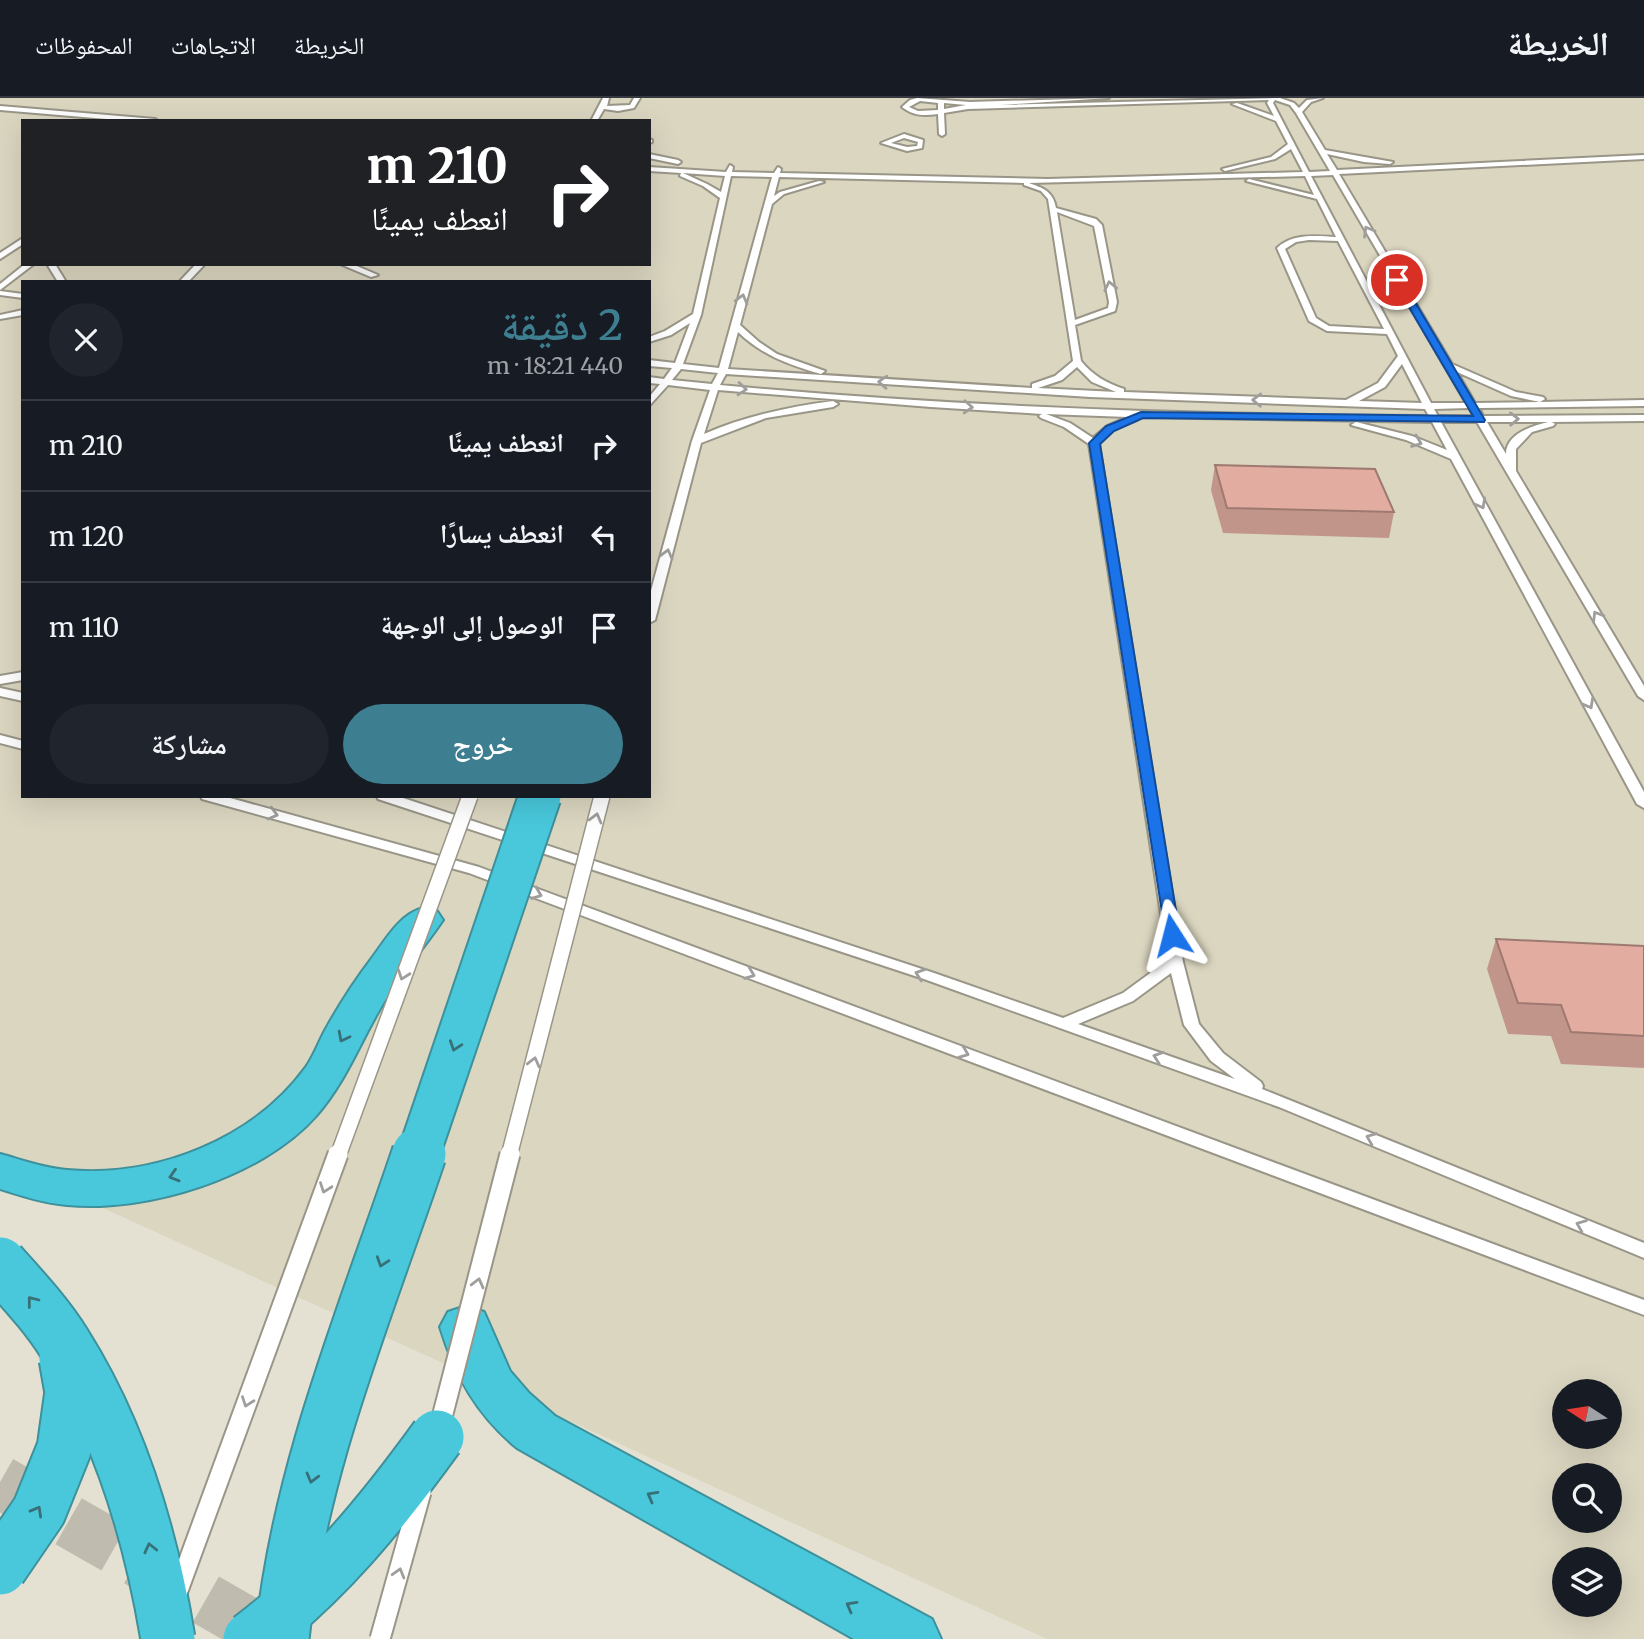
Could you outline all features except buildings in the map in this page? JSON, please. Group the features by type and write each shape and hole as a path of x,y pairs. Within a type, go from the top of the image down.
{"highway":[{"path":"272,1630 324,1435 539,798"},
{"path":"0,1171 37,1183 75,1188 117,1187 159,1180 200,1167 239,1150 273,1129 301,1104 322,1079 353,1017 423,920"},
{"path":"0,1264 63,1342 96,1400 125,1467 148,1541 165,1634"},
{"path":"466,1327 484,1377 497,1398 536,1432 911,1639"},
{"path":"0,1569 39,1511 64,1449 72,1392 63,1342"},
{"path":"272,1630 359,1539 437,1437"}],"lane":[{"path":"606,100 604,107 618,109 632,107 637,98"},
{"path":"1106,98 970,104 941,103 920,99 906,104 908,110 919,113 941,103 1195,101 1275,98 1292,104 1644,696"},
{"path":"1275,98 1270,103 1275,119 1292,145 1455,457 1644,804"},
{"path":"1299,112 1309,101 1320,98"},
{"path":"595,119 606,100"},
{"path":"1195,101 1238,104 1275,119"},
{"path":"941,103 942,134"},
{"path":"0,108 131,119"},
{"path":"612,119 618,109"},
{"path":"919,113 919,121"},
{"path":"0,116 32,119"},
{"path":"912,136 921,141 920,147 907,149 884,143 896,137 912,136 919,130"},
{"path":"1222,169 1273,158 1292,145"},
{"path":"777,171 843,177 1084,180 1199,177 1402,162 1644,150"},
{"path":"1321,151 1364,160 1402,162"},
{"path":"1332,169 1396,169 1644,156"},
{"path":"651,158 729,169"},
{"path":"651,169 1046,173 1222,169 1306,171"},
{"path":"651,169 682,175 723,197"},
{"path":"651,401 678,367 697,314 729,169"},
{"path":"1360,180 1396,169"},
{"path":"651,613 697,441 723,371 777,171"},
{"path":"768,204 782,193 843,177"},
{"path":"1199,177 1252,182 1320,198"},
{"path":"1084,180 1056,190 1051,198 1077,361 1088,376 1099,384 1149,396"},
{"path":"1001,181 1033,186 1051,198"},
{"path":"1347,195 1352,184"},
{"path":"1053,209 1093,220 1098,225 1114,302 1107,313 1071,324"},
{"path":"1341,239 1305,239 1286,242 1281,248 1312,320 1327,328 1390,332"},
{"path":"0,250 21,241"},
{"path":"0,257 21,241"},
{"path":"0,288 4,281 27,266"},
{"path":"185,280 199,266"},
{"path":"348,266 371,279"},
{"path":"0,293 21,296"},
{"path":"0,317 21,312"},
{"path":"651,339 668,333 697,314"},
{"path":"735,325 761,350 788,362 853,380"},
{"path":"1343,404 1368,395 1389,380 1402,356"},
{"path":"1002,389 1052,383 1067,374 1077,361"},
{"path":"651,363 723,371 1002,389 1343,404 1472,406 1644,403"},
{"path":"1448,365 1514,394 1565,405"},
{"path":"651,380 867,400 1033,411 1303,418 1644,418"},
{"path":"697,441 738,422 783,411 867,400"},
{"path":"1033,411 1067,425 1094,443 1176,962 1192,1026 1217,1057 1245,1081 1285,1102"},
{"path":"1094,443 1110,428 1141,415"},
{"path":"1303,418 1366,426 1409,438 1455,457"},
{"path":"1511,472 1511,448 1529,430 1566,419"},
{"path":"0,680 21,676"},
{"path":"0,692 21,697"},
{"path":"0,739 21,744"},
{"path":"214,798 474,870 1644,1308"},
{"path":"389,798 624,874 1285,1102 1644,1251"},
{"path":"165,1634 469,798"},
{"path":"380,1639 466,1327 601,798"},
{"path":"1063,1024 1128,997 1176,962"}],"shaded area":[{"path":"0,98 1644,98 1644,1639 1047,1639 0,1161"}],"tunnel":[{"path":"0,1482 275,1639"}],"route":[{"path":"1172,935 1094,443 1110,428 1141,415 1480,420 1397,280"}]}
